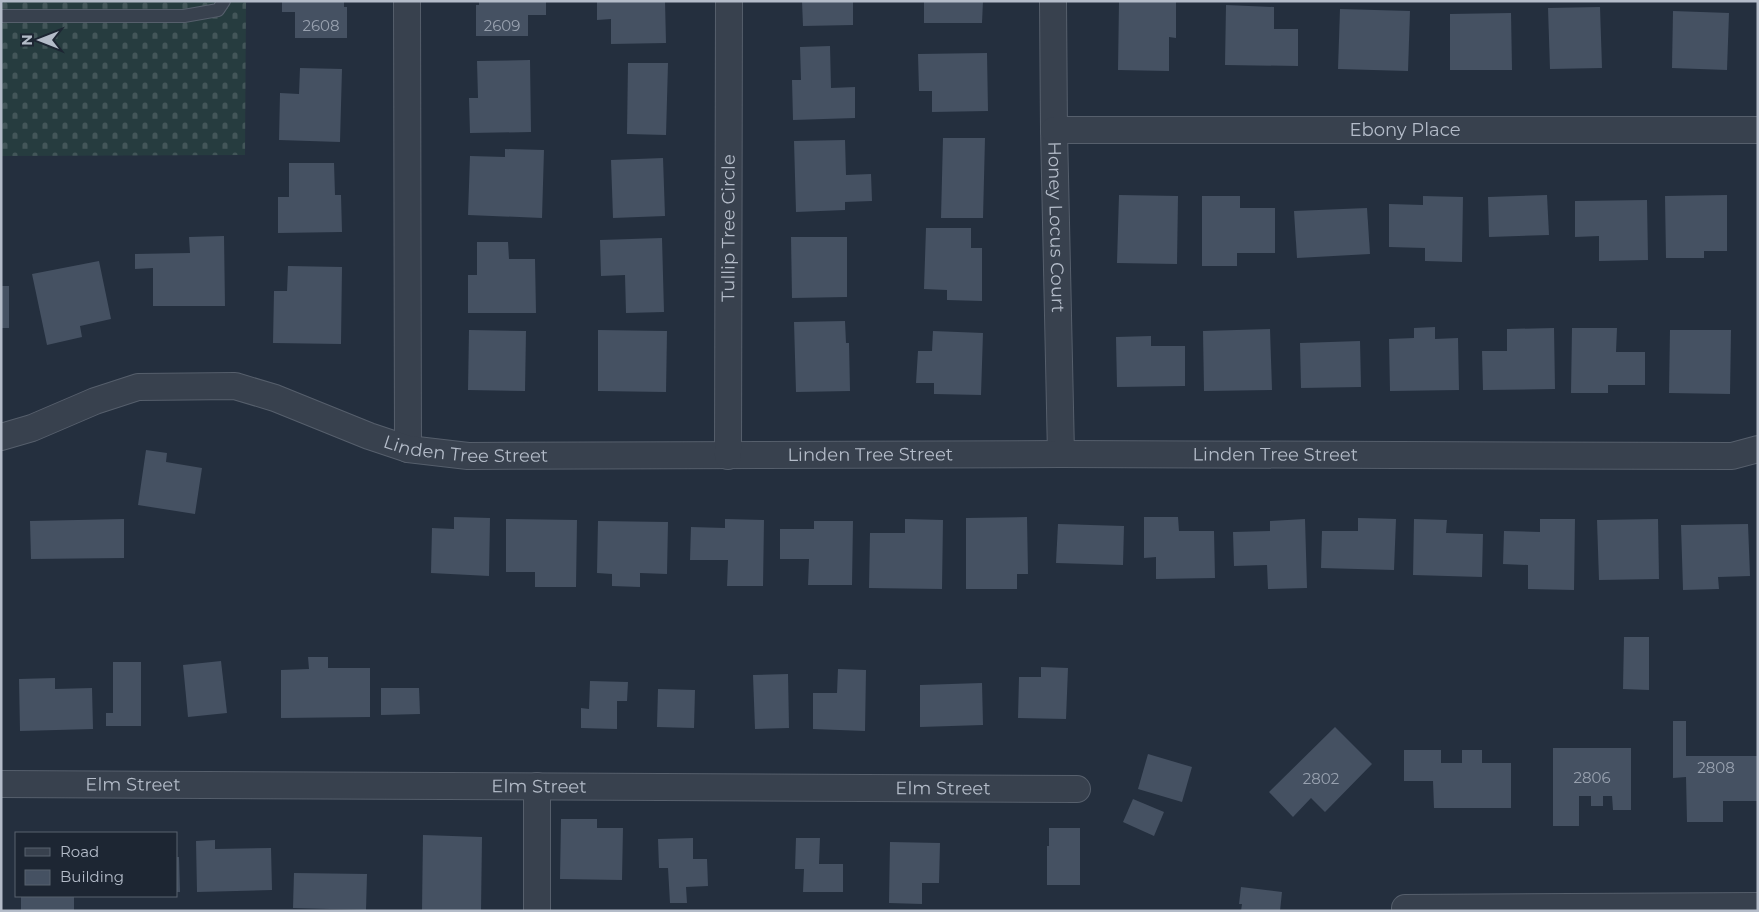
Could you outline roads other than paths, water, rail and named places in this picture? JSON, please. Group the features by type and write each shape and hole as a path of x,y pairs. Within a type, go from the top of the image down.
{"street":[{"path":"407,1 408,449"},
{"name":"Tullip Tree Circle","path":"728,456 729,1"},
{"name":"Honey Locus Court","path":"1053,1 1061,454"},
{"name":"Ebony Place","path":"1054,130 1758,130"},
{"name":"Linden Tree Street","path":"1,437 32,428 95,401 138,387 235,386 274,398 369,436 408,449 468,456 1061,454 1732,456 1758,449"},
{"name":"Elm Street","path":"1,784 1077,789"},
{"path":"537,786 537,911"},
{"path":"1405,908 1758,906"}],"lane":[{"path":"1,16 184,16 218,10 224,1"}]}
